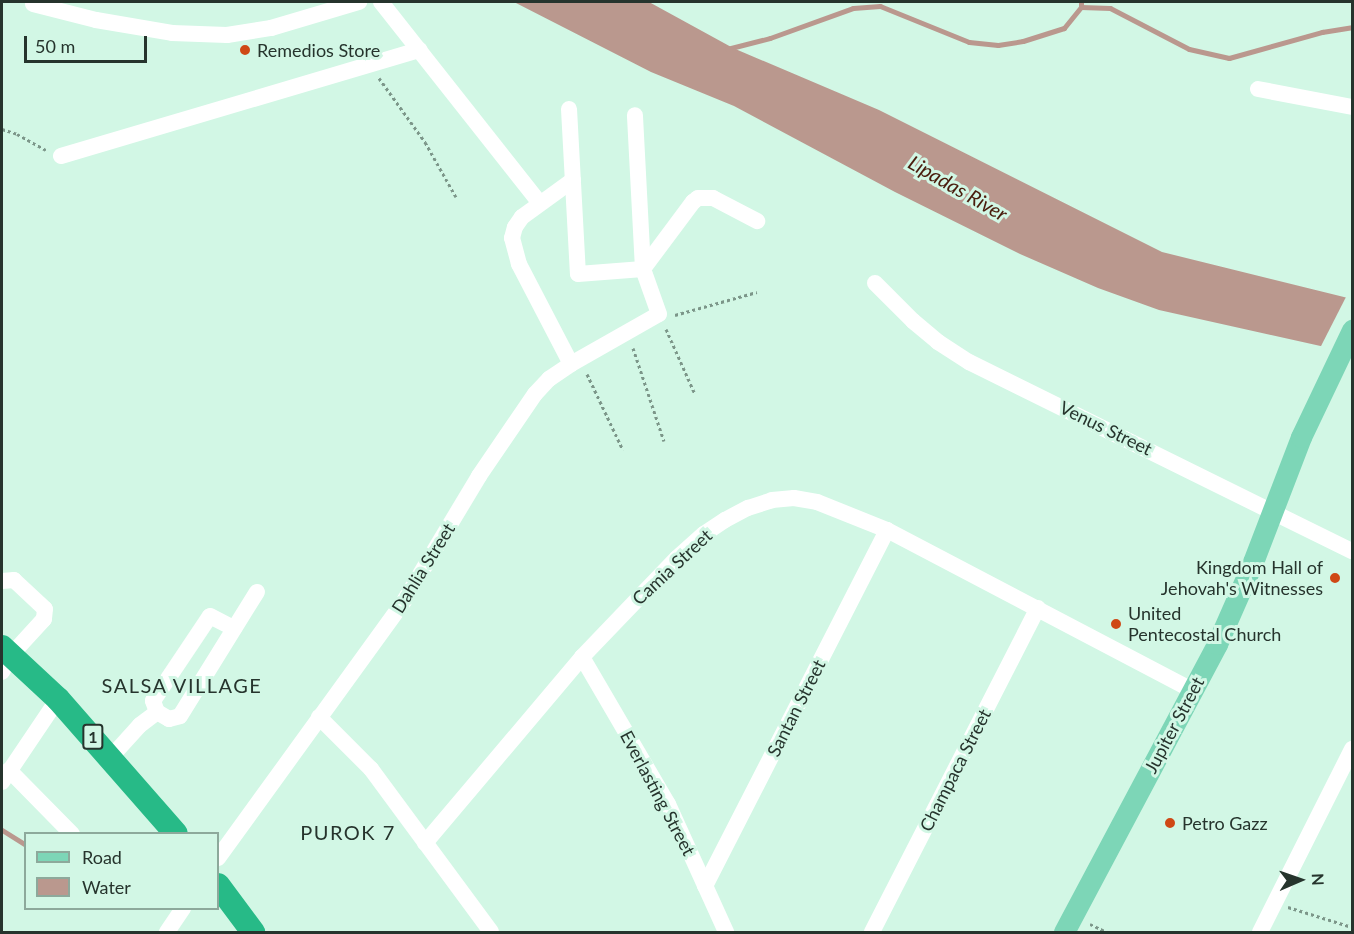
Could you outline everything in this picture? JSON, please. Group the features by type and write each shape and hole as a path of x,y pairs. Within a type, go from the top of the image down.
{"highway":[{"name":"1","path":"5,658 58,699 174,832"},
{"path":"219,886 253,933"}],"main road":[{"name":"Jupiter Street","path":"1064,933 1236,603 1320,396 1353,330"}],"street":[{"path":"33,4 96,20 172,33 227,35 271,28 359,2"},
{"path":"381,2 539,202"},
{"path":"61,156 420,50"},
{"path":"1258,88 1353,107"},
{"path":"569,109 578,274 643,269 698,198 714,198 757,221"},
{"path":"635,115 643,269 659,314"},
{"path":"573,180 539,202 515,227 512,238 513,250 576,361"},
{"name":"Venus Street","path":"875,283 921,328 969,363 1353,551"},
{"name":"Dahlia Street","path":"219,857 404,601 474,484 529,402 549,379 659,314"},
{"name":"Camia Street","path":"425,843 582,657 677,558 704,534 748,508 772,500 794,498 843,510 887,530 1192,690"},
{"name":"Santan Street","path":"705,886 887,530"},
{"path":"2,581 14,580 45,609 44,619 5,658"},
{"path":"234,628 210,616 153,701 157,712 169,719 180,716 257,592"},
{"name":"Champaca Street","path":"872,933 1038,608"},
{"name":"Everlasting Street","path":"582,657 668,804 726,933"},
{"path":"58,699 5,776 70,832"},
{"path":"111,757 140,724 157,712"},
{"path":"319,717 370,769 491,933"},
{"path":"1260,933 1353,749"},
{"path":"167,933 182,910"}],"path":[{"path":"369,65 425,142 456,197"},
{"path":"2,129 61,156"},
{"path":"695,394 659,314 674,315 757,292"},
{"path":"627,332 664,441"},
{"path":"576,361 623,450"},
{"path":"1275,903 1353,927"}],"water":[{"name":"Lipadas River","path":"514,2 649,2 733,48 879,110 1162,252 1352,299 1352,353 1159,310 1098,288 1020,254 895,192 734,106 651,72"}],"pier":[{"path":"1347,295 1352,296 1352,356 1319,350"}],"waterway":[{"path":"727,49 770,38 853,8 880,6 969,42 998,45 1023,41 1064,28 1081,7 1081,2"},
{"path":"1081,7 1110,8 1189,49 1229,58 1322,32 1352,27"},
{"path":"2,830 24,844"}],"place":[{"name":"Remedios Store","path":"245,50"},
{"name":"Kingdom Hall of Jehovah's Witnesses","path":"1335,578"},
{"name":"United Pentecostal Church","path":"1116,624"},
{"name":"Petro Gazz","path":"1170,823"}],"district":[{"name":"SALSA VILLAGE","path":"182,685"},
{"name":"PUROK 7","path":"348,832"}]}
